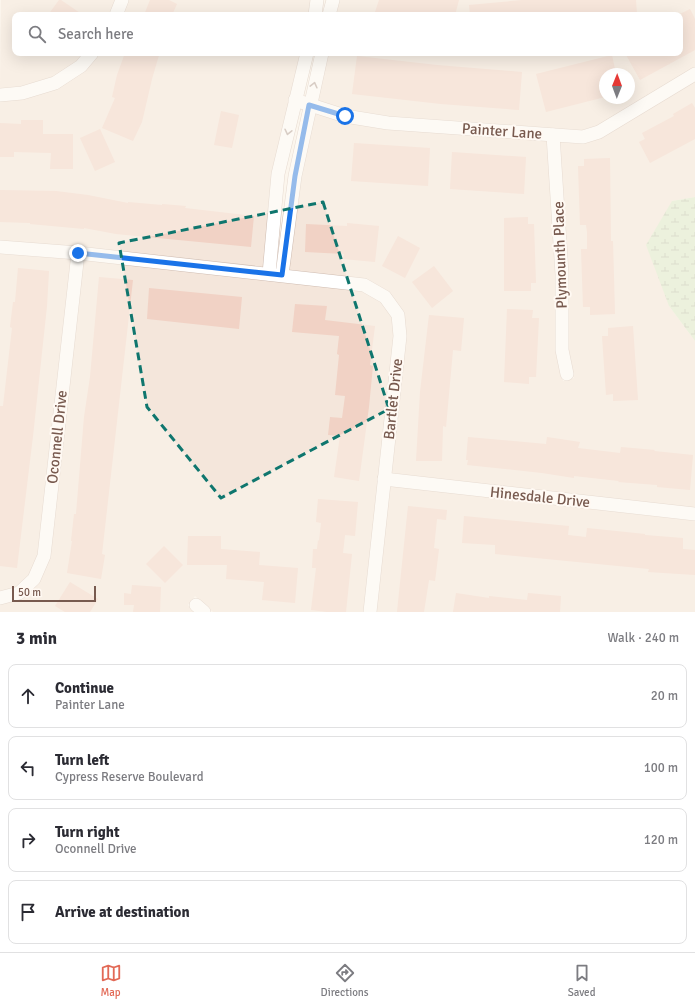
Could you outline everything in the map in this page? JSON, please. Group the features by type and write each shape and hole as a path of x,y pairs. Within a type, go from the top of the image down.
{"street":[{"path":"117,12 122,0"},
{"path":"315,12 317,0"},
{"path":"330,12 333,0"},
{"path":"0,94 22,93 55,83 81,66 89,56"},
{"path":"269,274 278,174 306,56"},
{"path":"0,247 78,253 282,275 295,176 309,105 321,56"},
{"name":"Painter Lane","path":"295,100 345,116 388,123 582,137 599,132 695,74"},
{"name":"Plymounth Place","path":"553,135 562,274 562,350 567,374"},
{"name":"Oconnell Drive","path":"0,598 19,593 34,579 44,556 78,253"},
{"name":"Bartlet Drive","path":"282,275 364,285 385,297 398,315 400,336 370,612"},
{"name":"Hinesdale Drive","path":"384,479 695,514"}],"highlighted area":[{"path":"323,202 389,409 221,498 147,407 119,243"}],"shaded area":[{"path":"1,0 115,0 111,12 12,12 12,56 81,56 77,61 53,77 21,86 0,88"},
{"path":"128,0 311,0 309,12 123,12"},
{"path":"339,0 695,0 695,67 635,103 635,68 599,68 599,104 634,104 597,126 582,130 389,116 346,109 316,100 327,56 683,56 683,12 336,12"},
{"path":"97,56 300,56 273,172 264,267 73,246 0,241 0,101 56,89 84,72"},
{"path":"695,81 695,197 672,201 669,306 695,341 695,508 391,473 406,337 389,293 367,279 289,270 300,177 313,113 344,122 387,129 548,141 556,274 556,350 563,381 574,378 568,349 568,274 560,142 582,144 601,138"},
{"path":"0,254 71,259 39,554 29,575 17,587 0,591"},
{"path":"83,260 362,291 381,302 393,318 394,336 365,612 213,612 195,596 188,605 195,612 0,612 0,604 20,599 39,582"},
{"path":"390,486 695,521 695,612 376,612"}],"green space":[{"path":"695,197 695,341 669,306 646,245 672,201"}],"building":[{"path":"59,0 61,0 79,12 50,12"},
{"path":"150,0 169,0 177,4 173,12 145,12"},
{"path":"379,0 459,0 456,12 375,12"},
{"path":"522,0 636,0 637,12 470,12 469,5"},
{"path":"690,9 695,19 695,50 640,80 635,68 633,68 627,56 683,56 683,12"},
{"path":"124,56 159,56 142,122 133,141 102,128 115,98 112,97 117,75"},
{"path":"357,56 437,65 522,72 519,110 441,104 352,94"},
{"path":"612,56 615,68 599,68 599,99 546,112 536,74"},
{"path":"692,103 695,108 695,139 650,163 639,142 645,139 642,133 674,116 673,114"},
{"path":"221,111 239,115 232,148 214,145"},
{"path":"21,120 43,120 43,134 73,134 73,169 50,169 51,153 14,152 14,157 0,157 0,123 21,124"},
{"path":"100,129 115,162 95,171 80,138"},
{"path":"354,143 430,148 428,186 351,181"},
{"path":"452,152 526,157 524,194 450,189"},
{"path":"610,158 611,241 613,241 615,314 590,315 590,307 583,307 581,249 587,249 587,232 586,225 580,225 578,166 584,166 584,159"},
{"path":"0,190 56,191 88,195 128,203 186,206 185,208 254,216 251,247 116,234 84,228 0,222"},
{"path":"528,217 528,224 534,224 536,283 531,283 531,291 504,291 504,218"},
{"path":"347,223 379,226 375,262 343,259 344,254 305,252 306,224 347,226"},
{"path":"398,236 420,248 405,278 382,266"},
{"path":"434,266 453,291 432,308 412,282"},
{"path":"18,268 49,271 47,306 33,436 17,568 0,566 0,406 3,406 12,328 10,327 13,302 15,302"},
{"path":"99,277 133,280 102,554 105,555 101,579 67,573 74,514 76,514 84,417 90,377"},
{"path":"149,288 242,297 239,329 147,319"},
{"path":"295,304 327,306 325,320 375,326 370,365 373,366 369,407 359,481 334,477 340,436 328,435 330,417 342,418 345,396 335,395 339,355 337,354 339,336 292,332"},
{"path":"507,309 533,310 532,318 539,318 536,377 529,377 529,384 504,382"},
{"path":"429,315 464,318 461,351 453,350 446,427 443,426 442,461 416,461 420,392"},
{"path":"633,326 638,400 613,401 613,394 606,395 602,336 608,336 608,328"},
{"path":"468,437 546,444 547,437 580,442 578,448 620,453 621,447 693,455 690,490 657,487 657,485 618,482 619,481 574,476 574,478 467,465"},
{"path":"318,499 358,502 355,536 345,535 343,553 352,554 346,612 311,610 316,568 312,568 313,549 317,549 321,523 316,522"},
{"path":"408,506 447,510 446,520 437,519 434,548 439,549 435,581 429,580 424,612 397,612"},
{"path":"464,516 569,526 568,535 586,537 587,528 683,538 683,549 695,550 695,575 648,572 649,569 495,554 495,545 462,543"},
{"path":"188,536 221,536 221,549 260,552 259,565 298,568 295,603 262,600 264,582 226,579 227,565 187,565"},
{"path":"164,546 183,565 165,583 146,564"},
{"path":"70,582 98,599 90,612 65,612 55,606"},
{"path":"132,585 161,587 160,612 133,612 134,605 124,605 124,593 131,594"},
{"path":"456,593 489,598 489,596 527,600 528,593 561,596 560,612 453,612"}],"route":[{"path":"78,253 282,275 295,176 309,105 345,116"}]}
